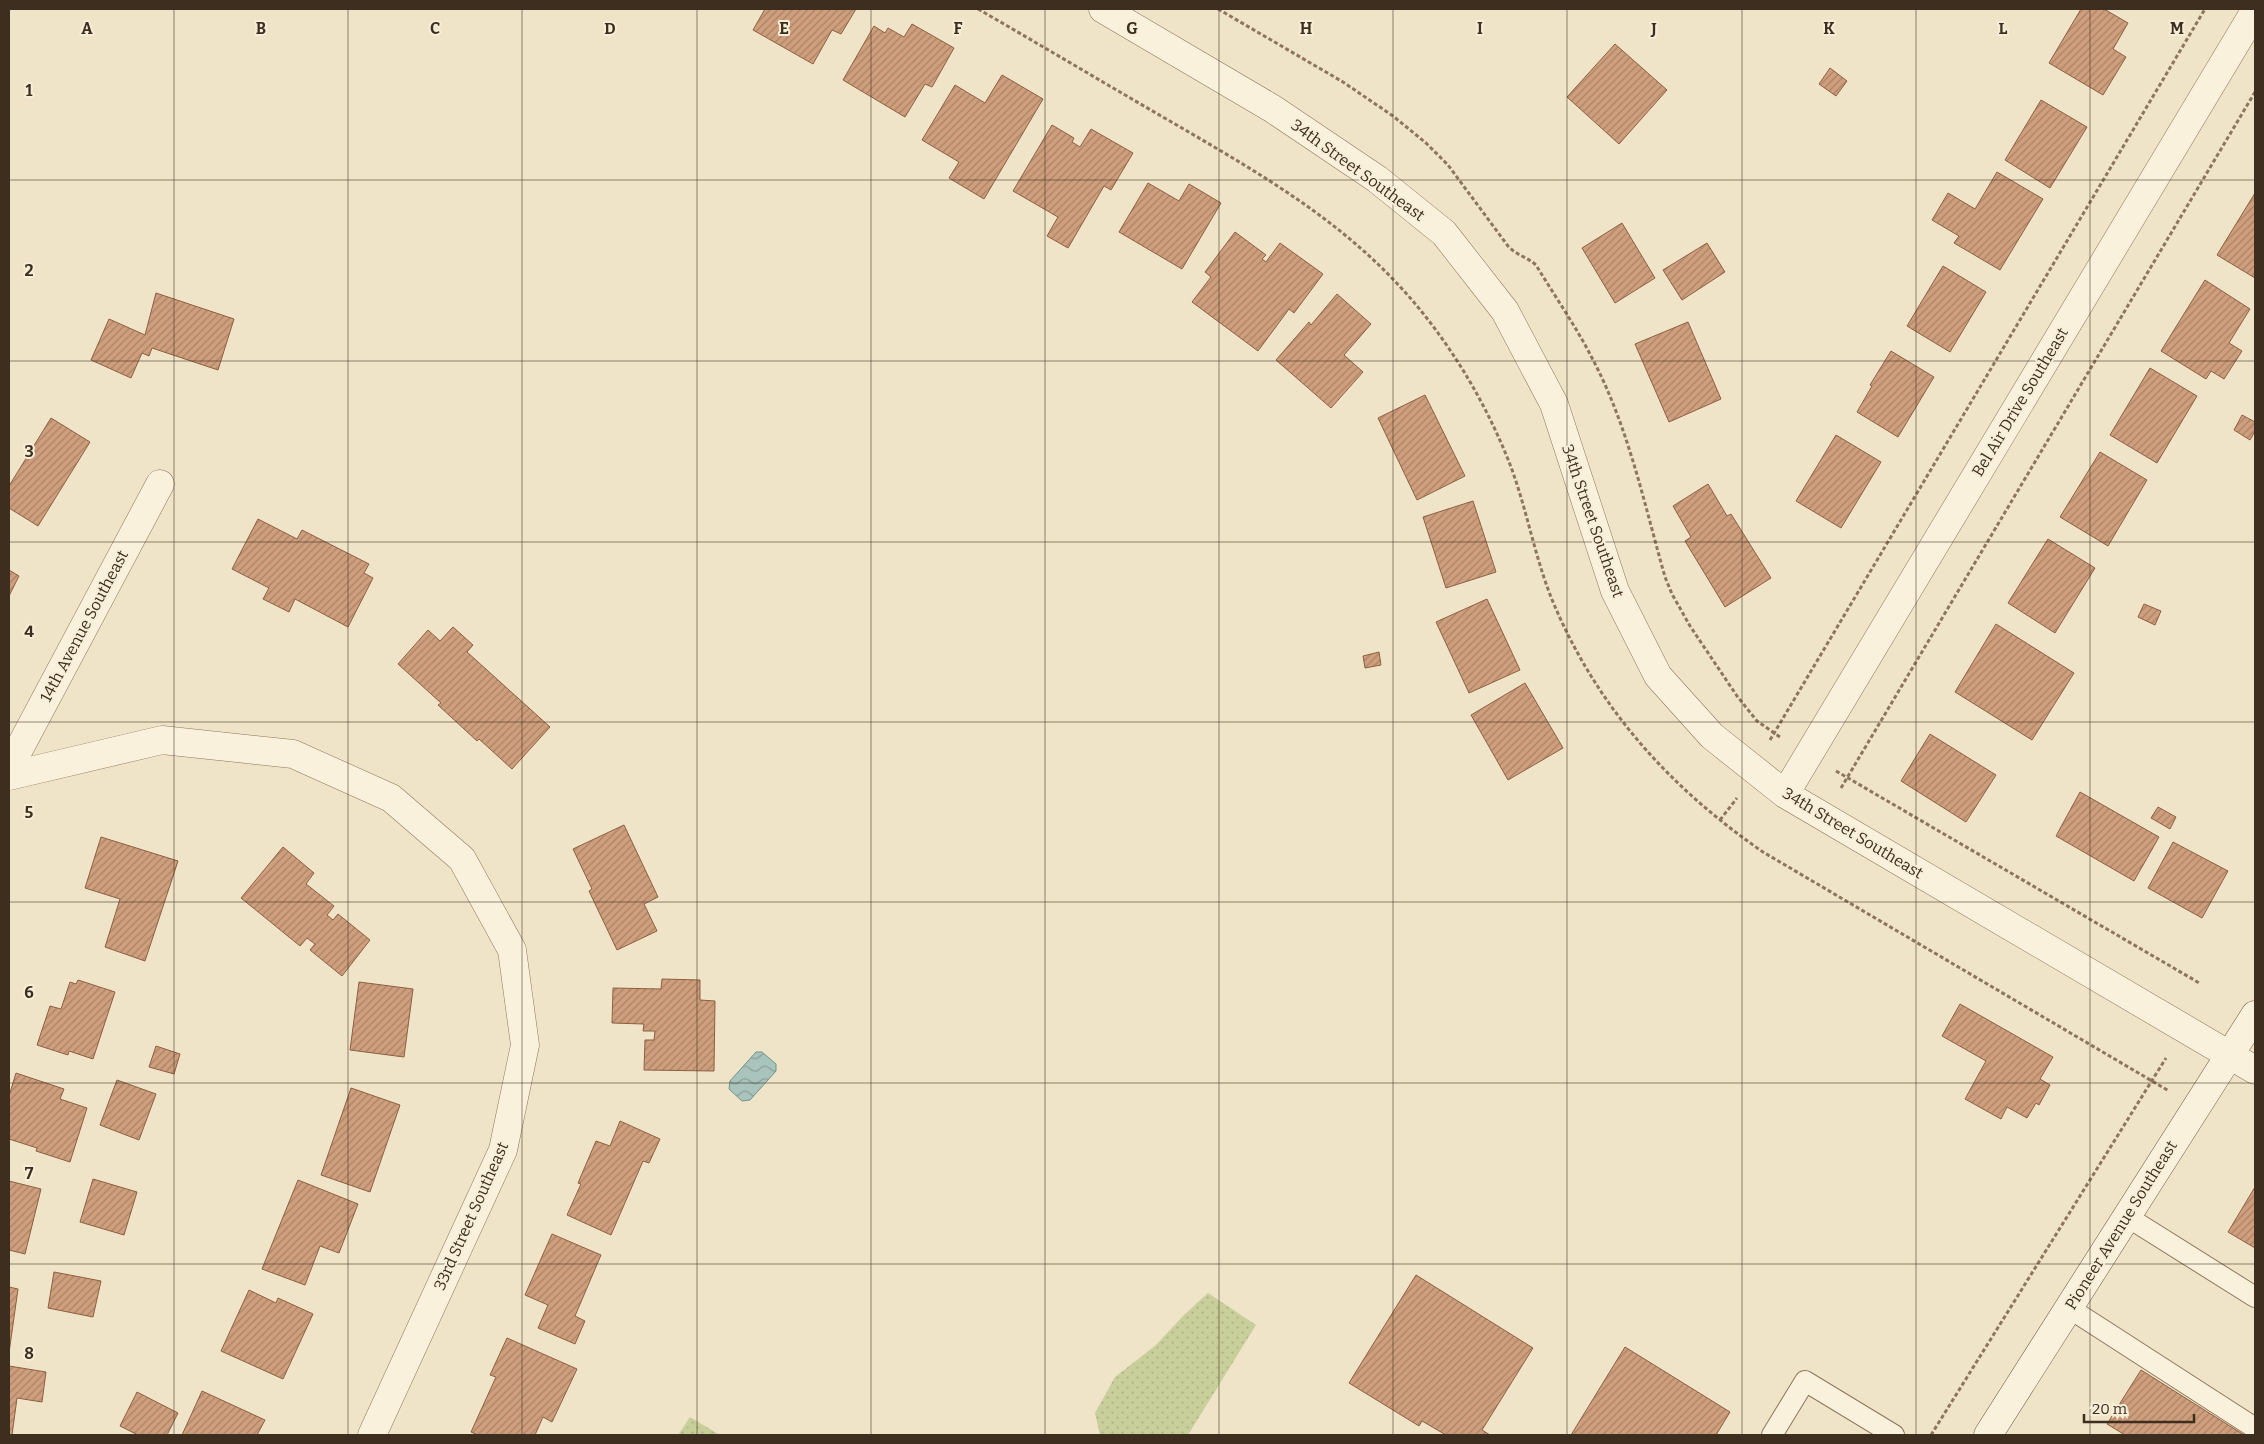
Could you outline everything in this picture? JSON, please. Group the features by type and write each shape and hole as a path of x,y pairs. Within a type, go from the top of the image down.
{"street":[{"name":"34th Street Southeast","path":"1103,9 1273,109 1377,179 1444,233 1505,311 1554,404 1614,591 1658,676 1712,736 1786,794 2255,1070"},
{"name":"Bel Air Drive Southeast","path":"1786,794 2255,11"},
{"name":"14th Avenue Southeast","path":"9,768 160,484"},
{"name":"33rd Street Southeast","path":"9,776 162,740 294,754 391,798 462,859 485,900 512,950 524,1045 503,1150 372,1435"},
{"name":"Pioneer Avenue Southeast","path":"1988,1435 2255,1016"}],"lane":[{"path":"2126,1216 2255,1297"},
{"path":"2069,1308 2255,1428"},
{"path":"1772,1435 1805,1381 1894,1435"}],"path":[{"path":"978,9 1276,184 1336,227 1369,256 1401,289 1428,319 1484,406 1511,467 1555,608 1594,679 1630,734 1690,796 1763,852 2170,1091"},
{"path":"1766,747 2205,9"},
{"path":"1837,795 2255,92"},
{"path":"1831,768 2201,984"},
{"path":"1720,820 1738,795"},
{"path":"1931,1435 2166,1058"}],"green space":[{"path":"1208,1293 1256,1325 1188,1435 1100,1435 1095,1413 1115,1377 1156,1345"},
{"path":"690,1417 720,1435 678,1435"}],"water":[{"path":"756,1052 762,1052 776,1064 776,1071 750,1100 742,1101 729,1089 730,1081"}],"building":[{"path":"765,9 856,9 841,34 832,30 813,64 753,30"},
{"path":"2081,9 2104,9 2128,23 2113,49 2126,57 2103,95 2049,63"},
{"path":"912,24 954,48 932,87 925,84 905,117 843,80 874,26 885,33 888,28 904,37"},
{"path":"1615,44 1667,90 1619,144 1567,97"},
{"path":"1830,68 1847,81 1836,96 1819,84"},
{"path":"1002,75 1043,99 984,199 949,178 959,162 922,140 955,85 985,103"},
{"path":"2041,100 2087,127 2050,188 2005,160"},
{"path":"1052,125 1074,138 1072,142 1080,147 1091,129 1133,153 1111,190 1104,186 1068,248 1047,236 1058,217 1013,191"},
{"path":"1997,172 2043,199 2000,270 1954,243 1959,236 1932,220 1948,193 1975,209"},
{"path":"1148,183 1179,201 1189,184 1221,203 1182,269 1119,232"},
{"path":"2255,193 2255,278 2217,255"},
{"path":"1622,223 1655,278 1615,303 1582,248"},
{"path":"1235,232 1266,255 1262,259 1266,262 1280,243 1323,274 1294,313 1289,309 1258,351 1192,302 1211,277 1205,272"},
{"path":"1707,243 1725,272 1682,300 1663,270"},
{"path":"1943,266 1986,292 1950,352 1907,326"},
{"path":"2205,280 2250,309 2229,343 2242,351 2224,379 2211,371 2206,379 2161,351"},
{"path":"156,293 234,319 218,370 152,348 149,356 142,353 131,378 91,360 109,319 145,335"},
{"path":"1337,294 1371,324 1344,355 1363,372 1331,408 1276,360 1309,322 1311,325"},
{"path":"1688,322 1721,399 1669,422 1635,344"},
{"path":"1891,351 1934,377 1898,437 1857,412 1872,386 1870,385"},
{"path":"2150,368 2197,396 2157,463 2110,435"},
{"path":"1425,395 1465,476 1417,500 1378,418"},
{"path":"2242,415 2255,422 2255,431 2250,440 2234,430"},
{"path":"51,418 90,442 38,526 9,508 9,486"},
{"path":"1836,435 1881,462 1841,528 1796,501"},
{"path":"2100,452 2147,480 2108,546 2060,517"},
{"path":"1708,484 1727,516 1731,514 1771,578 1725,607 1685,541 1691,537 1673,506"},
{"path":"1473,501 1496,572 1446,588 1423,517"},
{"path":"258,519 297,539 302,530 369,564 364,573 373,578 348,627 295,599 289,612 263,599 269,588 232,569"},
{"path":"2048,539 2095,568 2055,633 2008,603"},
{"path":"9,570 19,576 9,596"},
{"path":"1487,599 1520,670 1469,693 1436,622"},
{"path":"2144,604 2161,611 2155,625 2138,617"},
{"path":"1996,624 2074,673 2032,740 1955,692"},
{"path":"453,627 473,645 467,652 550,727 512,769 479,739 477,741 438,705 441,703 398,664 428,630 440,641"},
{"path":"1379,652 1381,665 1365,668 1363,656"},
{"path":"1525,683 1563,748 1508,780 1471,715"},
{"path":"1930,734 1996,775 1966,822 1901,781"},
{"path":"2080,792 2159,837 2134,881 2056,836"},
{"path":"2158,807 2176,817 2170,829 2151,818"},
{"path":"624,825 658,897 644,904 657,931 617,950 589,891 592,889 573,849"},
{"path":"101,837 178,861 145,961 105,947 120,899 85,888"},
{"path":"2173,842 2228,871 2202,918 2148,888"},
{"path":"283,847 314,873 306,884 334,906 327,915 333,920 338,914 370,940 342,976 310,950 315,944 307,938 300,946 241,898"},
{"path":"662,979 700,980 700,1000 715,1001 714,1071 644,1070 645,1040 654,1040 655,1031 643,1031 644,1024 612,1023 613,988 661,989"},
{"path":"78,980 115,992 93,1059 69,1051 68,1055 37,1045 50,1006 61,1009 70,982 76,984"},
{"path":"359,982 413,989 404,1057 350,1050"},
{"path":"1960,1004 2053,1057 2040,1079 2050,1085 2039,1105 2036,1103 2027,1118 2007,1107 2001,1119 1965,1099 1986,1061 1942,1036"},
{"path":"156,1046 180,1054 174,1074 149,1067"},
{"path":"16,1073 64,1089 60,1099 87,1108 70,1162 36,1151 37,1148 9,1139 9,1096"},
{"path":"117,1080 156,1094 139,1140 100,1125"},
{"path":"351,1088 400,1105 370,1192 321,1175"},
{"path":"620,1121 660,1139 649,1163 643,1161 611,1235 567,1215 581,1184 578,1183 596,1141 610,1146"},
{"path":"93,1179 137,1192 124,1235 80,1222"},
{"path":"298,1180 358,1204 339,1253 320,1246 305,1285 262,1269"},
{"path":"9,1181 41,1189 25,1254 9,1250"},
{"path":"2255,1187 2255,1248 2228,1232"},
{"path":"552,1234 601,1255 575,1316 585,1321 575,1344 538,1328 548,1305 525,1295"},
{"path":"54,1272 101,1281 93,1317 48,1308"},
{"path":"1416,1275 1533,1348 1482,1430 1490,1435 1446,1435 1422,1421 1419,1426 1349,1383"},
{"path":"9,1287 18,1289 9,1353"},
{"path":"249,1290 276,1303 278,1298 313,1314 283,1379 221,1351"},
{"path":"507,1338 577,1369 552,1422 543,1417 535,1435 478,1435 471,1432 496,1377 490,1375"},
{"path":"1625,1347 1730,1412 1716,1435 1571,1435"},
{"path":"9,1366 46,1372 42,1402 17,1398 12,1435 9,1435"},
{"path":"2141,1370 2244,1435 2125,1435 2107,1424"},
{"path":"202,1391 265,1420 257,1435 182,1435"},
{"path":"137,1392 178,1413 167,1435 138,1435 120,1426"}]}
